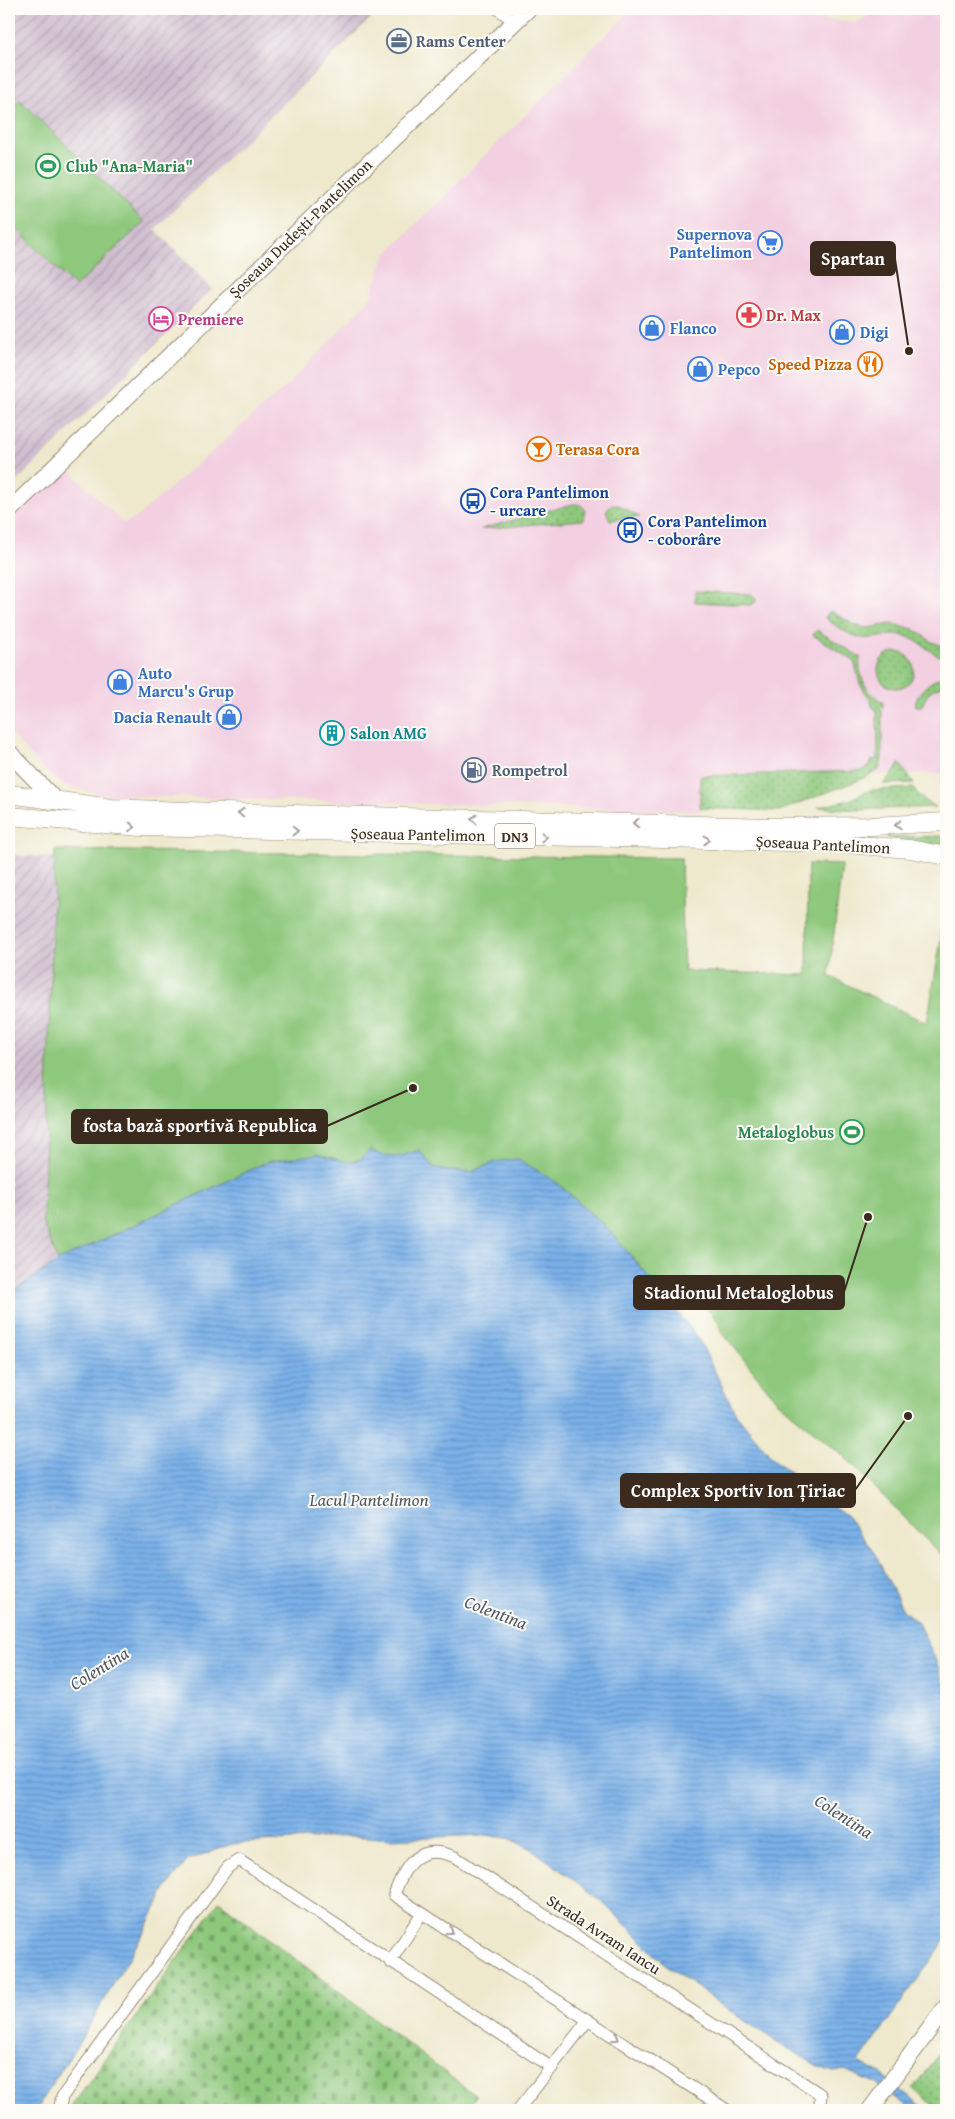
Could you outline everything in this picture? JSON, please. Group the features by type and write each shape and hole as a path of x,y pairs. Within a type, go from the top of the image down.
{"main road":[{"name":"Șoseaua Pantelimon","path":"9,794 111,808 185,811 772,827 872,826 946,822"},
{"path":"35,819 56,801 84,824"},
{"name":"Șoseaua Pantelimon","path":"9,816 84,824 141,827 834,843 910,849 946,856"}],"street":[{"path":"498,9 514,21"},
{"name":"Șoseaua Dudești-Pantelimon","path":"9,511 528,9"},
{"path":"9,752 56,801"},
{"name":"Strada Avram Iancu","path":"726,2110 394,1895 408,1864 421,1854 445,1853 455,1857 817,2092 821,2095 819,2110"},
{"path":"59,2110 62,2097 228,1867 240,1860 390,1962 552,2068"},
{"path":"390,1962 422,1913"},
{"path":"870,2110 882,2100 946,2007"},
{"path":"518,2110 588,2020"}],"shaded area":[{"path":"9,9 380,9 155,229 212,289 9,489"},
{"path":"650,9 726,9 857,23 877,9 946,9 946,773 701,780 700,811 103,795 64,785 47,773 9,732 9,522 65,466 123,523 135,519 288,385 369,300 386,254 626,15"},
{"path":"9,855 55,857 43,1223 58,1261 9,1294"}],"green space":[{"name":"Club \"Ana-Maria\"","path":"20,100 144,222 75,287 17,229 9,237 9,111"},
{"path":"573,504 584,508 583,520 481,529"},
{"path":"611,505 619,505 639,517 610,520 606,511"},
{"path":"695,591 751,594 755,597 756,602 751,605 695,602"},
{"path":"830,611 857,626 867,628 890,624 914,629 932,642 946,647 946,658 935,654 905,636 864,638 852,635 825,618"},
{"path":"817,630 860,657 860,671 864,683 872,694 883,702 883,707 879,710 882,711 882,759 879,770 862,779 779,811 700,808 700,776 860,771 869,767 872,760 878,759 877,711 872,707 871,701 860,684 854,661 813,635"},
{"path":"896,652 903,653 909,657 913,663 913,677 909,683 903,687 896,688 889,687 883,683 879,677 878,670 879,663 883,657 889,653"},
{"path":"946,676 946,686 933,689 922,706 915,706 916,700 926,686"},
{"path":"899,763 914,783 883,784 894,772"},
{"path":"913,788 925,801 936,807 857,810 818,807 849,800 870,790"},
{"path":"946,836 946,848 887,838 888,837"},
{"path":"55,850 681,858 684,971 807,975 808,864 842,865 829,976 927,1023 946,908 946,1560 849,1461 778,1402 721,1331 719,1323 684,1281 670,1302 607,1228 556,1182 495,1162 471,1172 448,1171 433,1167 419,1150 405,1155 389,1157 370,1150 360,1160 347,1162 318,1154 267,1162 58,1261 43,1223"},
{"path":"219,1901 476,2096 466,2110 72,2110 70,2108"},
{"path":"946,2044 946,2110 938,2110 913,2088"}],"water":[{"name":"Lacul Pantelimon","path":"370,1150 394,1157 419,1150 433,1167 448,1171 471,1172 495,1162 518,1159 556,1182 607,1228 670,1302 698,1338 736,1414 772,1458 848,1517 875,1554 903,1610 918,1623 946,1687 946,1793 944,1815 946,1824 946,1939 859,2062 883,2075 925,2110 913,2110 876,2084 845,2070 834,2072 821,2068 774,2040 722,2006 664,1963 602,1901 533,1850 508,1838 485,1835 390,1839 353,1836 232,1844 188,1860 166,1888 146,1929 79,2043 42,2099 38,2110 9,2110 9,1294 58,1261 267,1162 318,1154 347,1162 360,1160"}],"place":[{"name":"Rams Center","path":"399,41"},
{"name":"Club \"Ana-Maria\"","path":"48,166"},
{"name":"Supernova Pantelimon","path":"770,243"},
{"name":"Dr. Max","path":"749,315"},
{"name":"Premiere","path":"161,319"},
{"name":"Flanco","path":"652,328"},
{"name":"Digi","path":"842,332"},
{"name":"Spartan","path":"909,351"},
{"name":"Speed Pizza","path":"870,364"},
{"name":"Pepco","path":"700,369"},
{"name":"Terasa Cora","path":"539,449"},
{"name":"Cora Pantelimon - urcare","path":"473,501"},
{"name":"Cora Pantelimon - coborâre","path":"630,530"},
{"name":"Auto Marcu's Grup","path":"120,682"},
{"name":"Dacia Renault","path":"229,717"},
{"name":"Salon AMG","path":"332,733"},
{"name":"Rompetrol","path":"474,770"},
{"name":"fosta bază sportivă Republica","path":"413,1088"},
{"name":"Metaloglobus","path":"852,1132"},
{"name":"Stadionul Metaloglobus","path":"868,1217"},
{"name":"Complex Sportiv Ion Țiriac","path":"908,1416"}],"water label":[{"name":"Colentina","path":"496,1612"},
{"name":"Colentina","path":"99,1668"},
{"name":"Colentina","path":"844,1816"}]}
